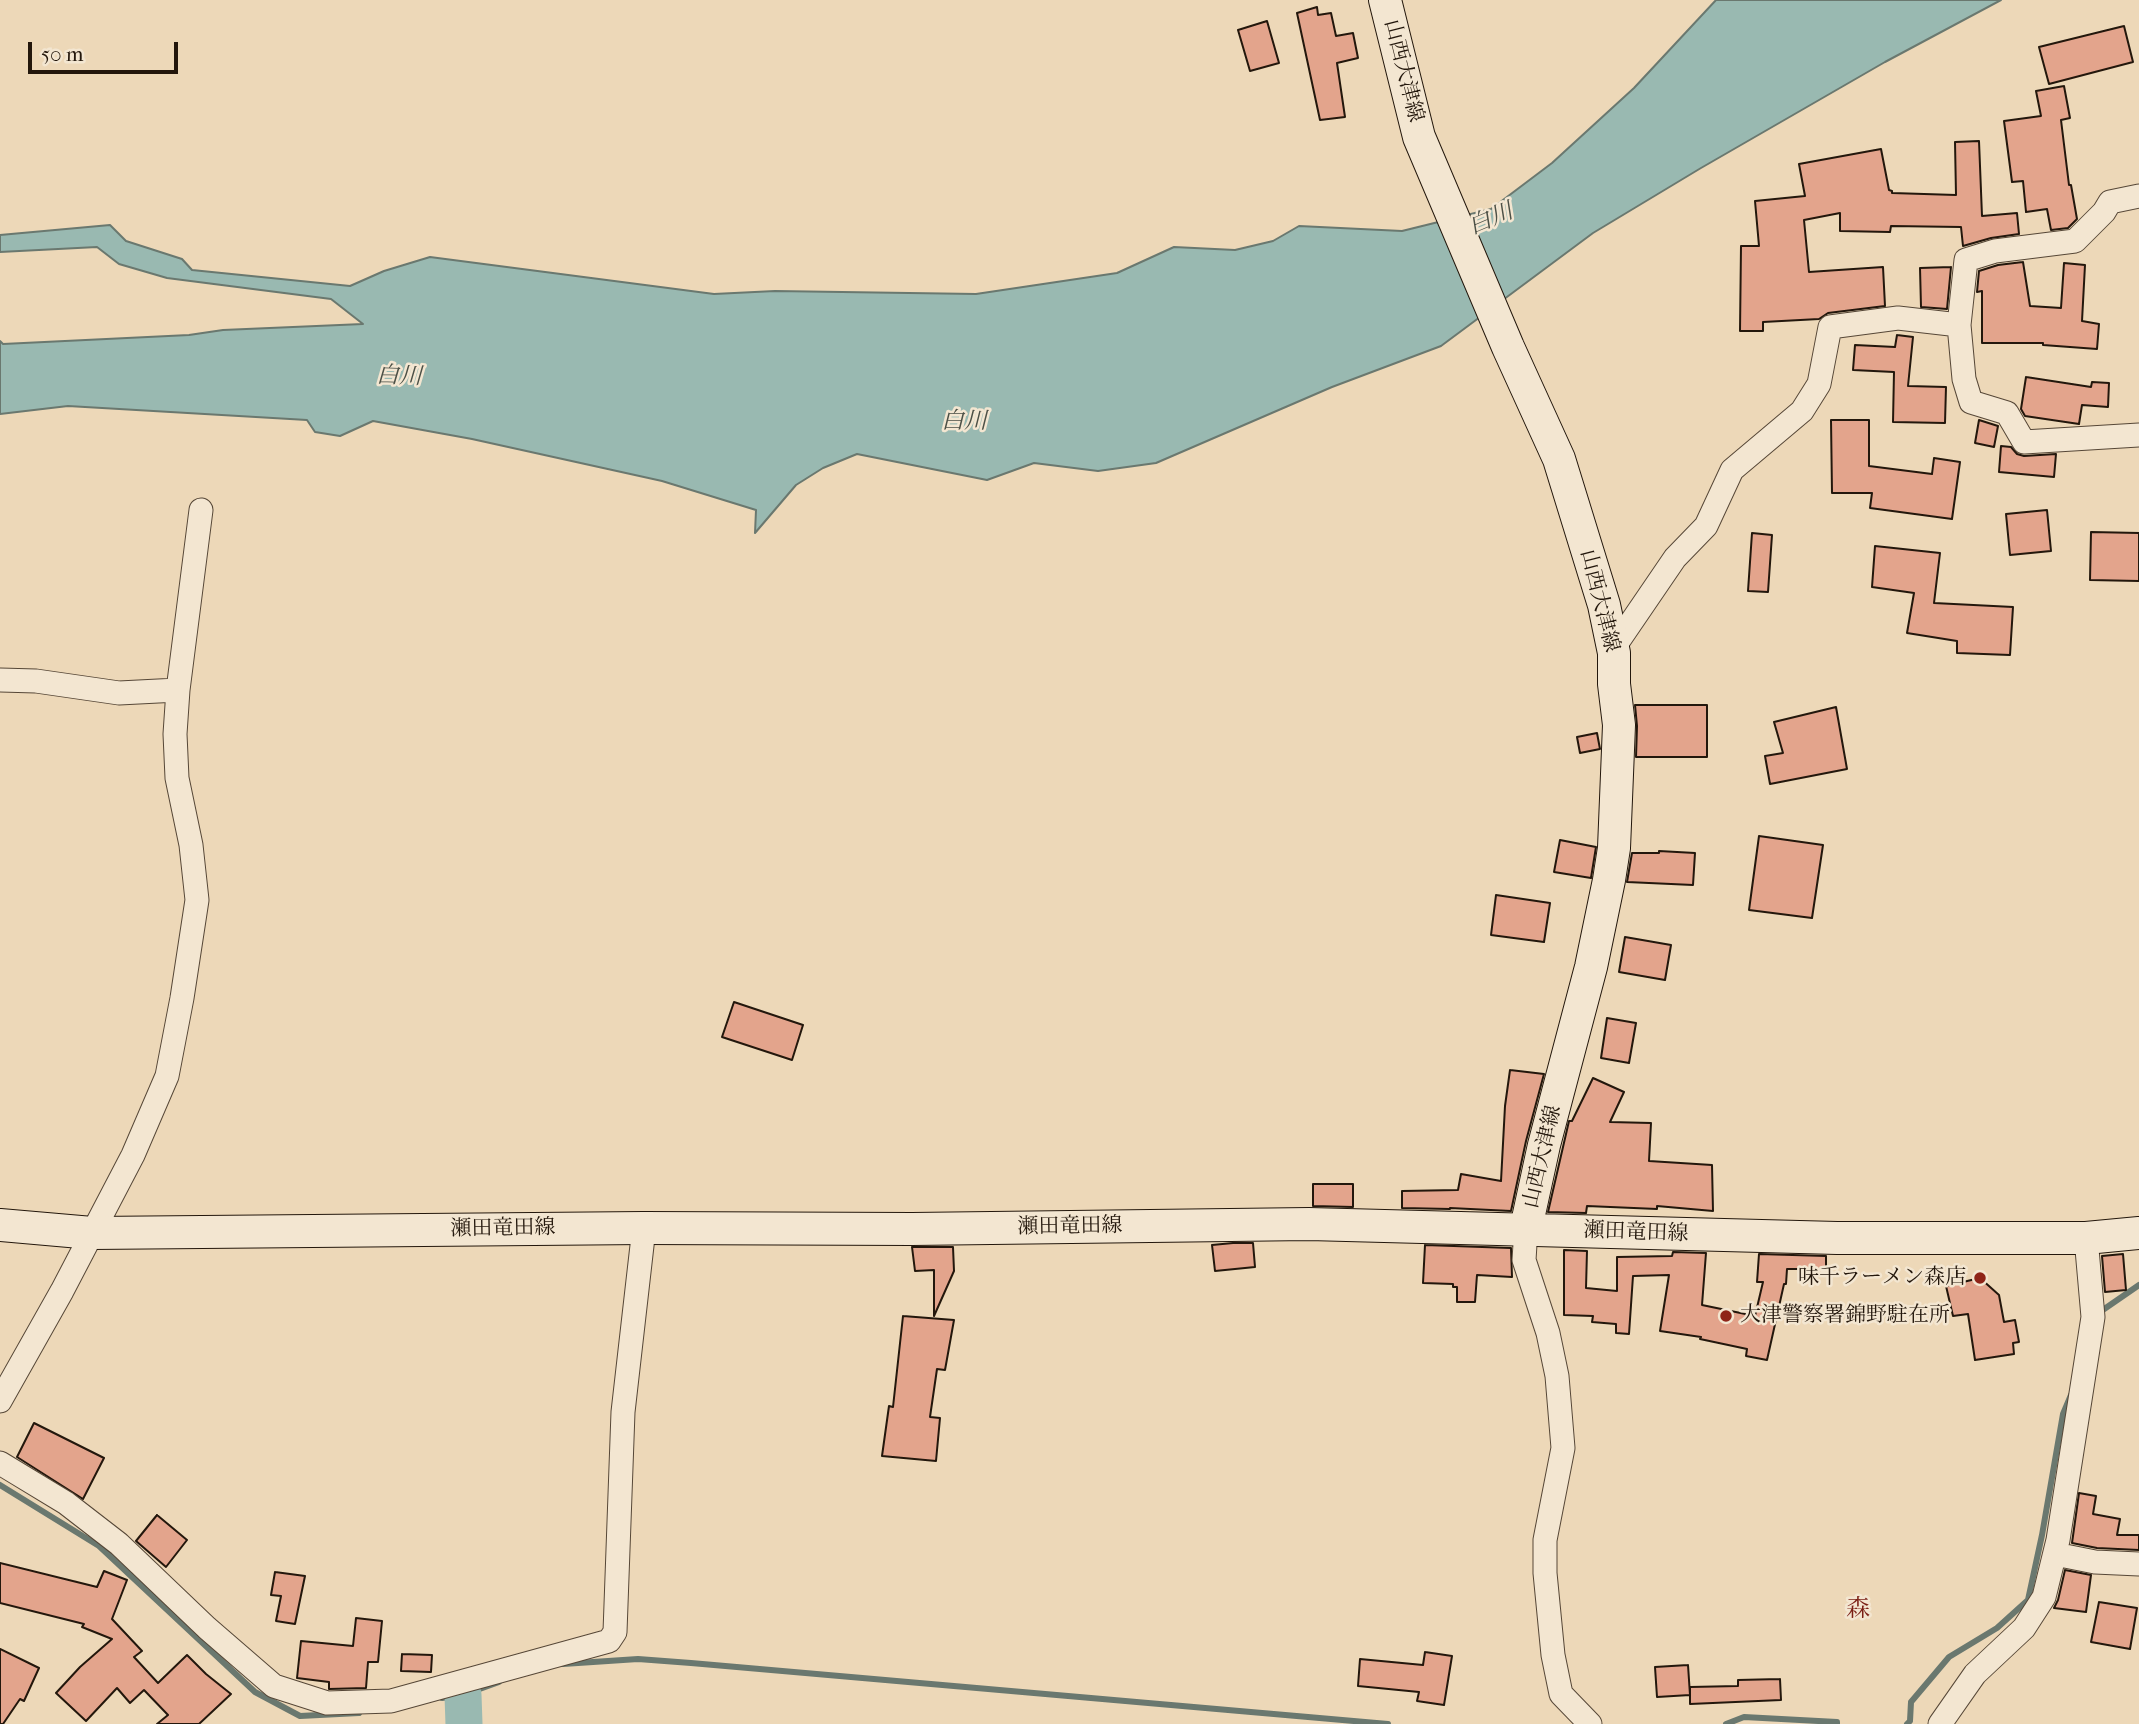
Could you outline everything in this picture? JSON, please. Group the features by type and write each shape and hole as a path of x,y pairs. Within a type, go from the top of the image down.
{"main road":[{"name":"山西大津線","path":"1385,0 1419,137 1508,347 1559,459 1604,605 1614,653 1614,684 1619,725 1614,848 1591,967 1544,1145 1526,1228"},
{"name":"瀬田竜田線","path":"0,1225 92,1233 1308,1224 1837,1238 2086,1238 2139,1233"}],"street":[{"path":"2139,196 2110,202 2104,212 2075,241 1995,251 1966,260 1959,325 1964,379 1971,402 2007,413 2024,442 2139,435"},
{"path":"1614,653 1617,642 1675,558 1706,526 1732,470 1802,411 1819,384 1830,327 1898,318 1959,325"},
{"path":"0,1402 134,1155 167,1076 197,900 191,845 177,778 175,734 201,510"},
{"path":"0,680 36,681 119,693 178,690"},
{"path":"0,1464 66,1503 119,1545 206,1628 274,1686 327,1703 391,1702 610,1641 615,1632 623,1412 644,1228"},
{"path":"1526,1228 1524,1260 1555,1365 1563,1448 1545,1540 1545,1573 1553,1655 1561,1694 1590,1724"},
{"path":"1940,1724 1976,1674 2024,1628 2044,1597 2055,1555 2092,1317 2086,1238"},
{"path":"2055,1555 2095,1562 2139,1564"}],"water":[{"name":"白川","path":"1716,0 2001,0 1885,62 1593,233 1441,346 1332,387 1156,463 1098,471 1034,463 987,480 857,454 823,468 796,485 755,533 756,510 662,481 472,439 373,421 340,436 315,432 307,420 68,406 0,414 0,341 3,344 363,324 331,299 167,278 119,264 97,247 0,252 0,235 110,225 126,241 182,259 192,270 350,286 384,271 430,257 714,294 775,291 976,294 1117,273 1174,247 1235,250 1273,241 1299,226 1402,231 1491,209 1552,163 1634,88"}],"building":[{"path":"1317,7 1318,15 1331,13 1336,36 1353,33 1358,58 1337,63 1345,117 1320,120 1297,13"},
{"path":"1267,21 1279,63 1250,71 1238,30"},
{"path":"2124,26 2133,62 2049,84 2039,47"},
{"path":"2064,86 2070,118 2061,120 2069,185 2077,219 2068,228 2051,230 2047,209 2026,212 2023,181 2012,182 2004,121 2041,116 2036,91"},
{"path":"1979,141 1982,216 2017,213 2019,234 1963,246 1961,227 1891,226 1890,232 1840,231 1840,213 1804,220 1809,272 1883,267 1885,306 1828,313 1819,319 1763,322 1763,331 1740,331 1741,246 1759,246 1755,201 1805,196 1799,164 1881,149 1889,190 1892,193 1956,195 1955,142"},
{"path":"2023,262 2030,306 2061,308 2064,263 2085,265 2082,321 2099,324 2097,349 2043,343 1982,343 1982,291 1977,292 1979,271"},
{"path":"1951,267 1947,309 1921,307 1920,268"},
{"path":"1897,335 1913,337 1908,386 1946,387 1945,423 1893,422 1894,372 1853,370 1855,345 1895,347"},
{"path":"2026,377 2091,387 2092,382 2109,383 2108,407 2082,405 2079,424 2025,416 2021,409"},
{"path":"1831,420 1869,420 1869,466 1932,474 1934,458 1960,462 1952,519 1870,508 1872,493 1832,493"},
{"path":"1979,420 1998,426 1994,447 1975,443"},
{"path":"2001,446 2011,447 2017,454 2024,456 2056,454 2054,477 1999,472"},
{"path":"2047,510 2051,551 2010,555 2006,514"},
{"path":"2091,532 2139,533 2139,581 2090,580"},
{"path":"1752,533 1772,535 1768,592 1748,591"},
{"path":"1875,546 1940,553 1934,603 2013,607 2010,655 1957,653 1957,641 1907,633 1914,593 1872,587"},
{"path":"1635,705 1707,705 1707,757 1636,757"},
{"path":"1836,707 1847,769 1770,784 1765,756 1783,753 1774,722"},
{"path":"1597,733 1600,749 1580,753 1577,737"},
{"path":"1759,836 1823,845 1812,918 1749,910"},
{"path":"1560,840 1596,847 1591,878 1554,872"},
{"path":"1632,853 1695,853 1693,885 1627,882"},
{"path":"1496,895 1550,903 1544,942 1491,935"},
{"path":"1625,937 1671,945 1665,980 1619,972"},
{"path":"734,1002 803,1025 792,1060 722,1037"},
{"path":"1607,1018 1636,1023 1629,1063 1601,1058"},
{"path":"1510,1070 1544,1074 1511,1211 1402,1208 1402,1191 1458,1190 1461,1174 1501,1181"},
{"path":"1593,1078 1624,1092 1610,1122 1651,1123 1649,1161 1712,1165 1713,1211 1657,1206 1657,1209 1587,1206 1586,1213 1548,1212 1569,1121 1572,1121"},
{"path":"1313,1184 1353,1184 1353,1207 1313,1206"},
{"path":"1253,1243 1255,1267 1215,1271 1212,1245"},
{"path":"1425,1245 1511,1248 1512,1277 1477,1275 1475,1302 1457,1302 1457,1287 1453,1287 1453,1284 1423,1283"},
{"path":"912,1247 953,1247 954,1271 934,1316 934,1270 915,1271"},
{"path":"1564,1250 1587,1251 1586,1288 1617,1291 1617,1257 1672,1256 1673,1252 1706,1253 1702,1305 1755,1316 1763,1282 1757,1282 1759,1254 1826,1256 1826,1269 1787,1269 1786,1284 1767,1360 1746,1356 1747,1349 1700,1339 1701,1337 1660,1331 1669,1275 1633,1276 1629,1334 1616,1333 1616,1324 1592,1322 1593,1316 1564,1315"},
{"path":"2123,1254 2126,1290 2105,1292 2102,1256"},
{"path":"1980,1278 1999,1295 2004,1322 2015,1320 2019,1342 2013,1343 2014,1354 1975,1360 1968,1314 1953,1316 1946,1286"},
{"path":"903,1316 954,1320 945,1370 937,1369 930,1417 940,1418 936,1461 882,1456 889,1406 893,1407"},
{"path":"34,1423 104,1458 83,1499 17,1457"},
{"path":"2079,1493 2096,1496 2093,1514 2120,1519 2117,1535 2139,1535 2139,1550 2097,1548 2072,1543"},
{"path":"157,1515 187,1540 166,1567 136,1541"},
{"path":"0,1563 97,1587 104,1571 127,1580 112,1619 142,1651 134,1657 158,1683 187,1655 231,1694 199,1724 157,1724 168,1715 144,1690 130,1703 117,1688 86,1721 56,1693 112,1639 82,1627 84,1624 0,1603"},
{"path":"2065,1570 2091,1575 2086,1612 2054,1608"},
{"path":"275,1572 305,1576 295,1624 276,1621 281,1596 271,1595"},
{"path":"2099,1602 2137,1608 2130,1649 2091,1642"},
{"path":"356,1618 382,1621 378,1662 368,1662 366,1688 329,1689 329,1682 297,1678 301,1641 353,1646"},
{"path":"0,1649 39,1668 24,1701 20,1699 3,1724 0,1724"},
{"path":"1425,1652 1452,1656 1444,1705 1417,1701 1419,1692 1358,1686 1360,1659 1423,1665"},
{"path":"402,1654 432,1655 431,1672 401,1671"},
{"path":"1688,1665 1690,1695 1657,1697 1655,1667"},
{"path":"1780,1679 1781,1700 1690,1704 1690,1687 1738,1686 1738,1680"}],"waterway":[{"path":"2097,1314 2139,1285"},
{"path":"1907,1724 1910,1721 1911,1702 1949,1657 1997,1628 2028,1600 2063,1414 2071,1395"},
{"path":"0,1485 99,1546 255,1692 300,1716 359,1713"},
{"path":"563,1664 638,1659 1388,1724"},
{"path":"442,1698 463,1695 499,1682"},
{"path":"463,1695 464,1724"},
{"path":"1726,1724 1744,1717 1837,1724"}],"place":[{"name":"味千ラーメン森店","path":"1980,1278"},
{"name":"大津警察署錦野駐在所","path":"1726,1316"}],"district":[{"name":"森","path":"1858,1610"}]}
